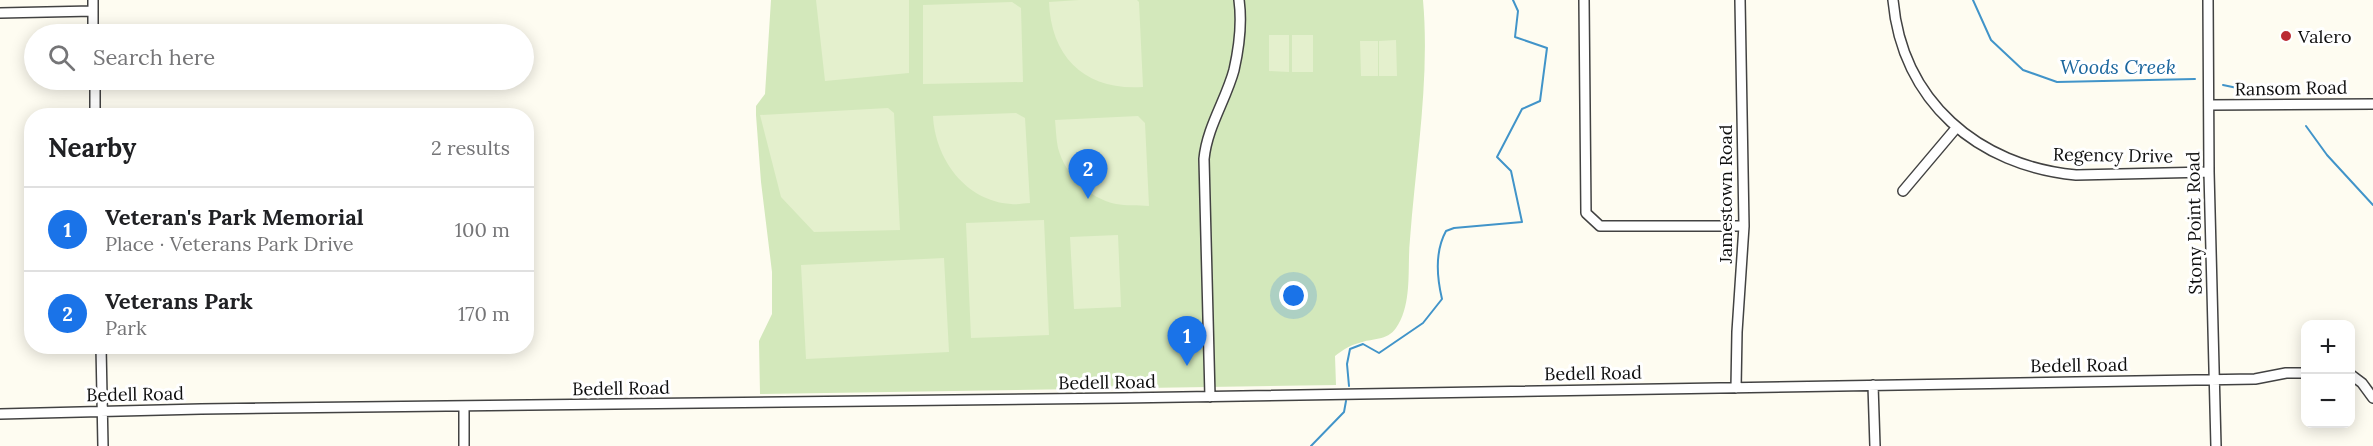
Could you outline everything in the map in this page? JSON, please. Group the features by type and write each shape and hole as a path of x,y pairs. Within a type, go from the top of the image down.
{"street":[{"path":"93,0 93,24"},
{"path":"1210,397 1205,145 1234,71 1239,41 1239,0"},
{"path":"1584,0 1586,213 1600,226 1744,226"},
{"name":"Jamestown Road","path":"1736,388 1744,226 1740,0"},
{"name":"Regency Drive","path":"1893,0 1898,30 1911,66 1930,99 1957,127 2004,158 2036,169 2076,175 2209,172"},
{"name":"Stony Point Road","path":"2208,0 2209,172 2216,446"},
{"path":"0,13 93,11"},
{"path":"94,90 95,108"},
{"name":"Ransom Road","path":"2210,105 2373,104"},
{"path":"1903,191 1957,127"},
{"path":"101,354 103,446"},
{"name":"Bedell Road","path":"0,414 2255,379 2286,373 2301,373"},
{"path":"2355,378 2373,398"},
{"path":"1873,385 1875,446"},
{"path":"464,407 464,446"}],"green space":[{"path":"771,0 1423,0 1424,90 1408,285 1405,308 1396,328 1388,335 1353,345 1335,356 1336,385 760,394 759,341 772,314 772,272 761,182 756,106 765,94"},
{"path":"816,0 909,0 909,73 825,81"},
{"path":"1137,0 1139,2 1143,87 1123,87 1089,77 1075,67 1065,55 1051,22 1049,2"},
{"path":"1012,2 1021,8 1023,82 923,84 923,5"},
{"path":"1269,35 1289,35 1289,72 1269,71"},
{"path":"1292,35 1313,35 1313,72 1292,72"},
{"path":"1396,40 1397,76 1379,76 1379,41"},
{"path":"1360,41 1378,41 1378,76 1361,76"},
{"path":"888,108 894,113 900,230 814,232 781,197 760,115"},
{"path":"1016,113 1025,118 1030,203 1013,204 995,201 967,186 946,162 935,132 933,116"},
{"path":"1138,116 1145,123 1149,206 1120,205 1106,201 1079,184 1066,167 1058,148 1055,120"},
{"path":"1044,220 1049,335 971,338 966,223"},
{"path":"1118,235 1121,307 1074,309 1070,237"},
{"path":"944,258 949,352 806,359 801,265"}],"waterway":[{"path":"1349,386 1347,364 1350,349 1363,344 1379,353 1423,323 1442,299 1438,265 1440,247 1446,231 1454,228 1522,222 1511,171 1497,157 1522,109 1540,101 1547,48 1515,37 1518,11 1513,0"},
{"name":"Woods Creek","path":"1973,0 1991,40 2023,70 2057,82 2195,79"},
{"name":"Woods Creek","path":"2223,85 2242,89 2280,91 2283,94"},
{"name":"Woods Creek","path":"2306,126 2327,155 2373,205"},
{"path":"1311,446 1344,412 1346,401"}],"place":[{"name":"Valero","path":"2286,36"},
{"name":"Veterans Park","path":"1088,199"},
{"name":"Veteran's Park Memorial","path":"1187,366"}]}
